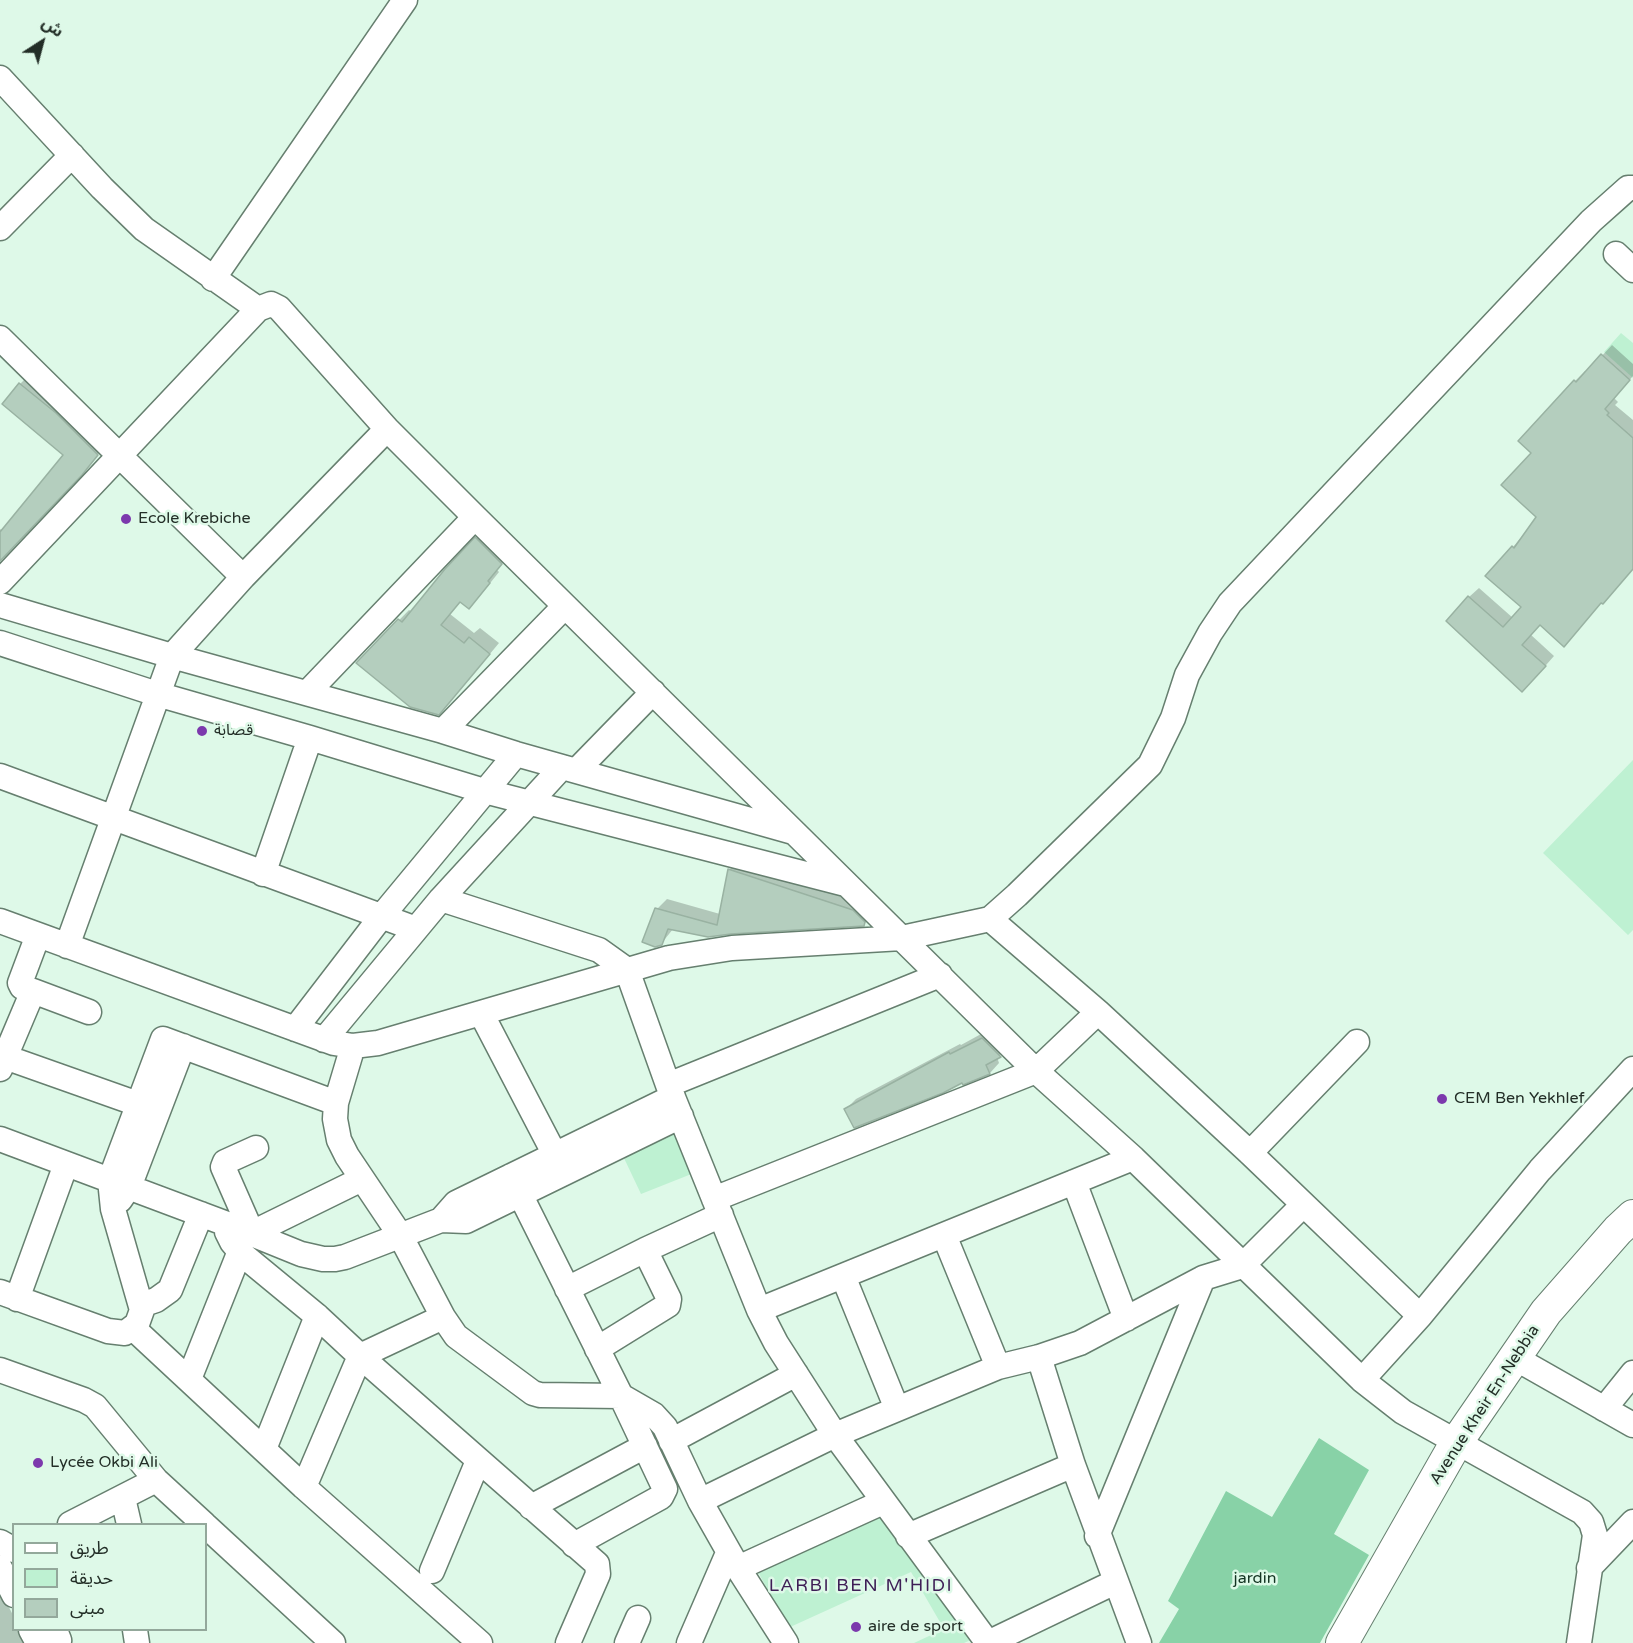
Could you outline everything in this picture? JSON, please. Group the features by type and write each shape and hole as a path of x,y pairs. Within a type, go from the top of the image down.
{"main road":[{"name":"Avenue Kheir En-Nebbia","path":"1342,1643 1456,1443 1546,1312 1633,1216"}],"street":[{"path":"213,279 405,0"},
{"path":"0,78 102,188 144,229 258,309"},
{"path":"0,228 72,155"},
{"path":"0,921 324,1040 353,1046 378,1043 669,958 732,948 902,938 990,919 1150,765 1173,717 1187,675 1230,603 1591,221 1628,188 1633,188"},
{"path":"0,582 258,309 271,304 279,308 387,429 475,518 1036,1071 1133,1158 1362,1380 1403,1412 1582,1512 1591,1522 1595,1535 1579,1643"},
{"path":"0,338 243,577"},
{"path":"67,946 172,656 243,577 387,429"},
{"path":"307,693 475,518"},
{"path":"0,605 172,656 795,832"},
{"path":"443,731 565,606"},
{"path":"0,643 157,694 484,791 847,885"},
{"path":"324,1040 441,899 528,803 570,768 652,692"},
{"path":"263,874 310,738"},
{"path":"295,1029 381,917 516,754"},
{"path":"0,776 416,930"},
{"path":"441,899 599,950 627,970 674,1100 759,1310 835,1435 988,1643 1115,1582"},
{"path":"990,919 1098,1012 1250,1153 1419,1316"},
{"path":"38,935 20,984 22,987 89,1012"},
{"path":"246,1242 323,1259 345,1257 441,1220 456,1203 515,1185 602,1144 674,1100 940,975"},
{"path":"33,991 2,1063 148,1108"},
{"path":"567,1289 645,1250 718,1207 1036,1071 1098,1012"},
{"path":"481,1013 555,1155"},
{"path":"1250,1153 1357,1041"},
{"path":"66,1164 9,1295 108,1331 125,1333 137,1324 141,1315 141,1305 113,1209 119,1184 172,1042 336,1103"},
{"path":"353,1046 336,1103 335,1119 339,1140 362,1179 400,1234 443,1317 456,1336 533,1393 621,1396 654,1415 665,1427 700,1501 778,1638"},
{"path":"1362,1380 1419,1316 1540,1170 1633,1069"},
{"path":"0,1139 226,1224 360,1356 597,1564 599,1571 568,1643"},
{"path":"515,1185 555,1155 602,1144"},
{"path":"246,1242 223,1167 225,1162 256,1148"},
{"path":"759,1310 1133,1158"},
{"path":"189,1379 246,1242 362,1179"},
{"path":"1074,1182 1126,1319"},
{"path":"515,1185 665,1489 664,1494 574,1545"},
{"path":"700,1501 835,1435 998,1367 1039,1357 1080,1343 1203,1278 1242,1266 1303,1206"},
{"path":"141,1305 156,1300 170,1290 201,1214"},
{"path":"944,1235 998,1367"},
{"path":"597,1349 668,1305 669,1299 645,1250"},
{"path":"843,1276 897,1409"},
{"path":"1097,1536 1203,1278"},
{"path":"264,1449 317,1316"},
{"path":"304,1486 360,1356 443,1317"},
{"path":"133,1328 304,1486 480,1643"},
{"path":"1039,1357 1097,1536 1139,1643"},
{"path":"1515,1358 1633,1425"},
{"path":"0,1370 95,1406 156,1480 203,1523"},
{"path":"1604,1409 1633,1373"},
{"path":"671,1441 796,1374"},
{"path":"531,1507 645,1446"},
{"path":"432,1571 478,1461"},
{"path":"908,1536 1073,1465"},
{"path":"72,1523 156,1480"},
{"path":"123,1498 129,1523"},
{"path":"689,1643 733,1561 883,1502"},
{"path":"1589,1568 1633,1522"},
{"path":"207,1527 333,1643"},
{"path":"627,1643 638,1618"}],"green space":[{"path":"1621,333 1633,343 1633,378 1604,352"},
{"path":"1633,760 1633,930 1628,935 1543,853"},
{"path":"677,1132 694,1173 641,1194 623,1156"},
{"name":"jardin","path":"1319,1438 1369,1470 1334,1534 1369,1555 1320,1643 1159,1643 1179,1609 1168,1601 1226,1491 1272,1517"},
{"path":"880,1513 975,1638 964,1643 914,1643 944,1629 911,1572 788,1628 755,1566"}],"building":[{"path":"1601,354 1630,380 1605,409 1609,413 1607,415 1633,438 1633,569 1564,647 1540,625 1522,645 1546,666 1522,692 1446,621 1468,596 1503,627 1521,607 1485,576 1512,546 1514,548 1536,517 1501,485 1531,453 1518,441"},
{"path":"19,383 56,413 98,455 82,475 0,561 0,532 63,455 2,404"},
{"path":"475,537 502,564 469,609 460,602 441,625 464,643 469,637 490,654 439,715 410,707 356,663 398,619 402,622 445,569"},
{"path":"728,869 853,910 865,922 864,926 708,937 668,929 662,945 655,947 642,942 655,908 717,925"},
{"path":"982,1038 1001,1057 986,1065 990,1074 963,1085 962,1083 943,1093 854,1128 844,1109 949,1052 950,1054"}],"place":[{"name":"Ecole Krebiche","path":"126,519"},
{"name":"قصابة","path":"202,731"},
{"name":"CEM Ben Yekhlef","path":"1442,1099"},
{"name":"Lycée Okbi Ali","path":"38,1463"},
{"name":"aire de sport","path":"856,1627"}],"district":[{"name":"LARBI BEN M'HIDI","path":"861,1586"}]}
